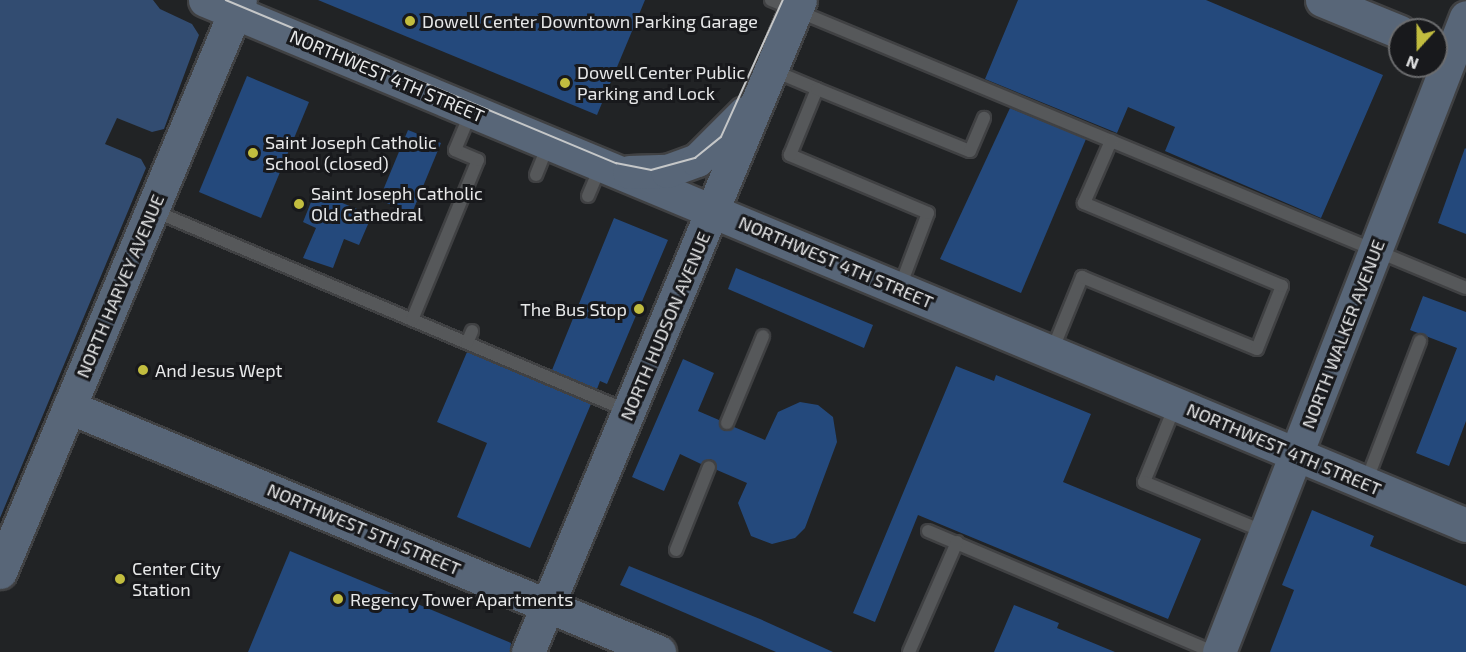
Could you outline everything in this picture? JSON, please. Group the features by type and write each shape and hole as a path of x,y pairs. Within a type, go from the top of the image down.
{"street":[{"path":"1322,0 1388,27"},
{"name":"NORTHWEST 4TH STREET","path":"227,4 471,111 1466,525"},
{"name":"NORTH HARVEY AVENUE","path":"0,572 151,210 227,4"},
{"name":"NORTH HUDSON AVENUE","path":"528,652 768,80 789,4"},
{"name":"NORTH WALKER AVENUE","path":"1448,44 1466,17"},
{"name":"NORTH WALKER AVENUE","path":"1219,652 1374,252 1434,78"},
{"path":"610,169 667,171 697,160 723,138 768,80"},
{"name":"NORTHWEST 5TH STREET","path":"69,407 548,605 623,645 659,652"}],"lane":[{"path":"789,4 1374,252 1466,288"},
{"path":"768,80 817,89 970,151 984,118"},
{"path":"817,89 790,155 928,213 899,288"},
{"path":"412,320 478,160 455,150 471,111"},
{"path":"1051,352 1082,277 1257,349 1282,286 1084,203 1111,141"},
{"path":"536,175 549,143"},
{"path":"588,196 610,169"},
{"path":"151,210 412,320 469,337 518,364 629,411"},
{"path":"727,423 763,336"},
{"path":"1365,483 1420,341"},
{"path":"518,364 523,352"},
{"path":"1176,404 1144,482 1266,532"},
{"path":"676,550 709,467"},
{"path":"928,531 1213,652"},
{"path":"909,652 957,542"}],"shaded area":[{"path":"0,0 153,0 160,9 192,24 199,35 164,129 152,132 117,118 105,144 141,159 146,168 0,518"}],"building":[{"name":"Dowell Center Public Parking and Lock","path":"318,0 645,0 597,115"},
{"path":"1018,0 1206,0 1383,75 1321,218 1165,151 1175,127 1128,107 1117,133 985,79"},
{"path":"247,76 309,102 261,218 199,192"},
{"path":"1010,108 1086,139 1021,293 940,259"},
{"path":"408,130 441,143 412,213 379,200"},
{"path":"1466,149 1466,234 1438,223"},
{"path":"315,192 372,215 359,245 344,239 333,268 303,258 316,228 303,222"},
{"path":"614,218 668,240 607,384 600,381 597,389 552,370"},
{"path":"736,268 873,325 864,348 728,289"},
{"path":"1423,296 1466,312 1466,421 1449,466 1416,453 1457,348 1410,330"},
{"path":"467,352 591,404 530,548 457,517 487,443 437,422"},
{"path":"683,359 714,373 698,411 719,420 724,431 734,427 765,440 778,412 800,402 818,405 833,417 837,442 805,528 795,538 772,544 751,536 738,503 747,483 717,470 711,459 701,464 680,454 664,491 632,477"},
{"path":"956,366 994,381 996,375 1091,414 1063,482 1201,539 1168,619 918,515 875,622 853,613"},
{"path":"1312,510 1374,536 1370,546 1466,586 1466,652 1270,652 1294,590 1282,585"},
{"name":"Regency Tower Apartments","path":"290,551 511,643 510,652 248,652"},
{"path":"629,566 760,619 833,652 776,652 620,585"},
{"path":"1014,605 1059,623 1057,628 1115,652 994,652"}],"tram line":[{"path":"226,0 616,163 651,170 695,158 721,137 783,0"}],"place":[{"name":"Dowell Center Downtown Parking Garage","path":"410,21"},
{"name":"Dowell Center Public Parking and Lock","path":"565,83"},
{"name":"Saint Joseph Catholic School (closed)","path":"253,153"},
{"name":"Saint Joseph Catholic Old Cathedral","path":"299,204"},
{"name":"The Bus Stop","path":"639,309"},
{"name":"And Jesus Wept","path":"143,370"},
{"name":"Center City Station","path":"120,579"},
{"name":"Regency Tower Apartments","path":"338,599"}]}
